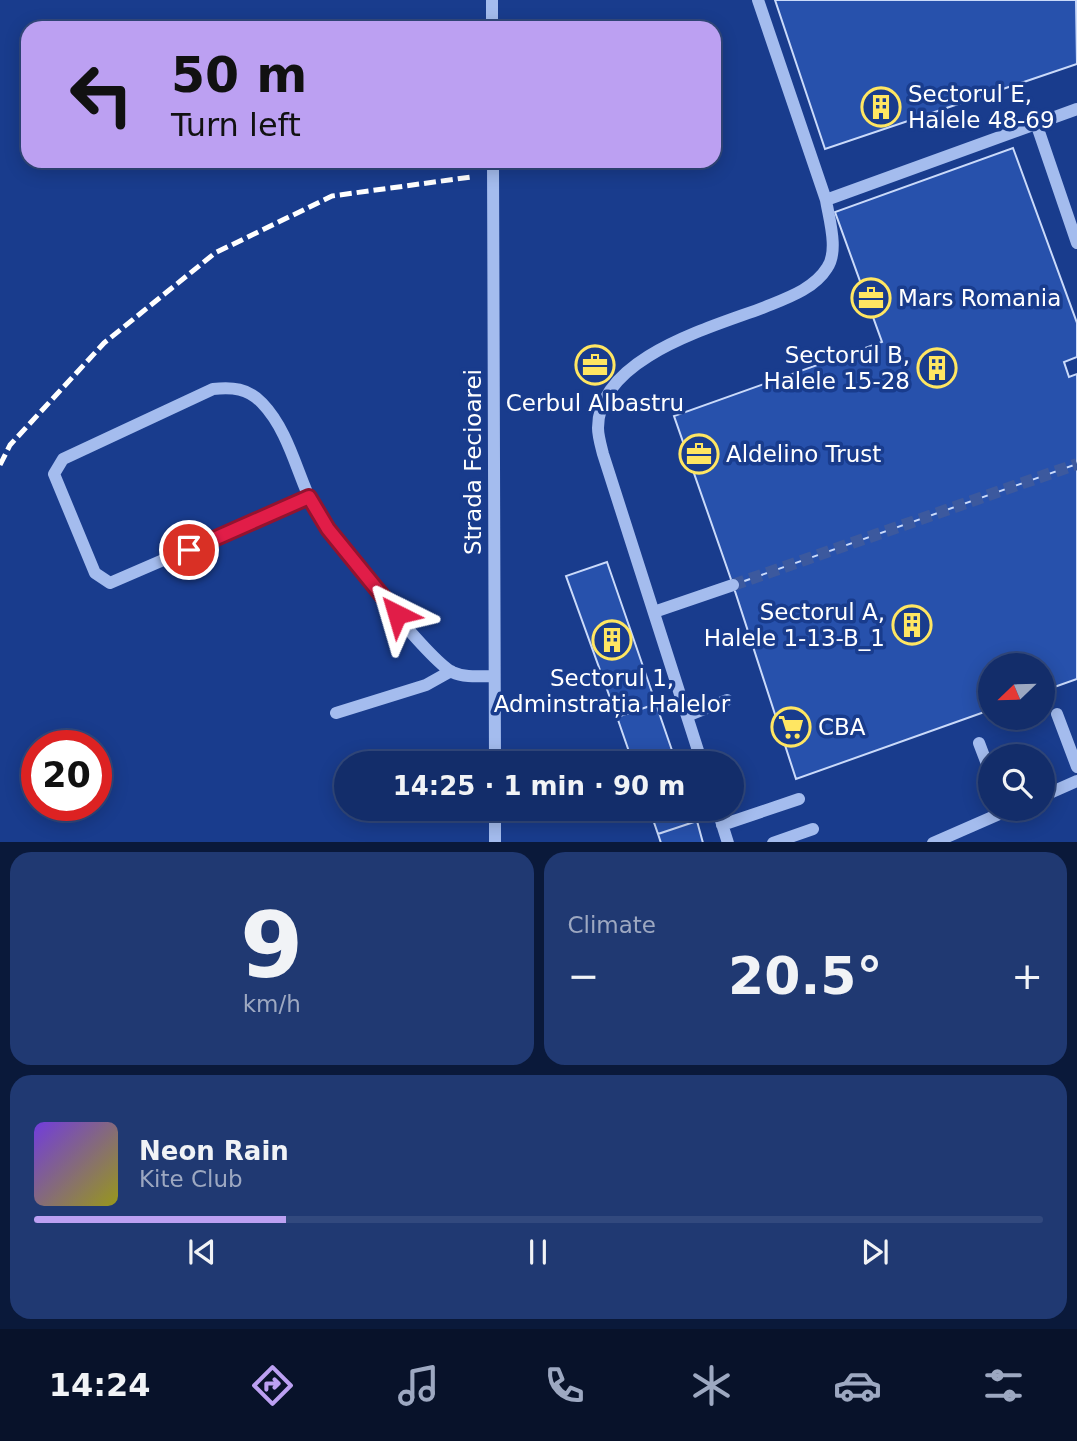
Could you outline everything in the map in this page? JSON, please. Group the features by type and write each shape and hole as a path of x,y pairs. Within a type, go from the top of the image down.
{"street":[{"path":"492,0 492,21"},
{"path":"698,751 603,454 598,428 602,408 616,383 635,365 667,344 791,297 815,283 829,267 832,251 826,200 758,0"},
{"path":"826,200 1077,109"},
{"path":"1036,123 1077,243"},
{"name":"Strada Fecioarei","path":"493,168 495,751"},
{"path":"309,497 110,583 95,573 54,474 63,459 213,389 232,387 250,393 263,403 279,425 309,497 346,552 431,655 451,671 467,676 494,676"},
{"path":"654,612 733,585"},
{"path":"336,713 426,685 451,671"},
{"path":"687,716 727,700"},
{"path":"1057,714 1077,767"},
{"path":"1055,791 1077,781"},
{"path":"722,825 799,799"},
{"path":"495,821 495,842"},
{"path":"721,821 728,842"},
{"path":"933,842 982,821"},
{"path":"772,842 813,829"}],"building":[{"name":"Sectorul E, Halele 48-69","path":"775,0 1076,0 1077,64 825,149"},
{"name":"Sectorul B, Halele 15-28","path":"1013,148 1077,323 1077,357 1064,362 1069,377 1077,374 1077,464 733,585 674,416 882,342 835,212"},
{"name":"Sectorul A, Halele 1-13-B_1","path":"1077,464 1077,679 1055,687 1055,653 978,653 978,714 796,779 733,585"},
{"name":"Sectorul 1, Adminstrația Halelor","path":"607,562 656,704 617,717 566,576"},
{"name":"Sectorul 1, Adminstrația Halelor","path":"656,704 672,751 629,751 617,717"},
{"path":"654,821 697,821 658,834"},
{"path":"697,821 703,842 661,842 658,834"}],"tunnel":[{"path":"733,585 1077,464"}],"railway":[{"path":"0,465 10,445 104,343 215,253 332,196 471,177"}],"place":[{"name":"Sectorul E, Halele 48-69","path":"881,107"},
{"name":"Mars Romania","path":"871,298"},
{"name":"Cerbul Albastru","path":"595,365"},
{"name":"Sectorul B, Halele 15-28","path":"937,368"},
{"name":"Aldelino Trust","path":"699,454"},
{"name":"Sectorul A, Halele 1-13-B_1","path":"912,625"},
{"name":"Sectorul 1, Adminstrația Halelor","path":"612,640"},
{"name":"CBA","path":"791,727"}],"route":[{"path":"189,550 309,497 328,529 397,614"}]}
